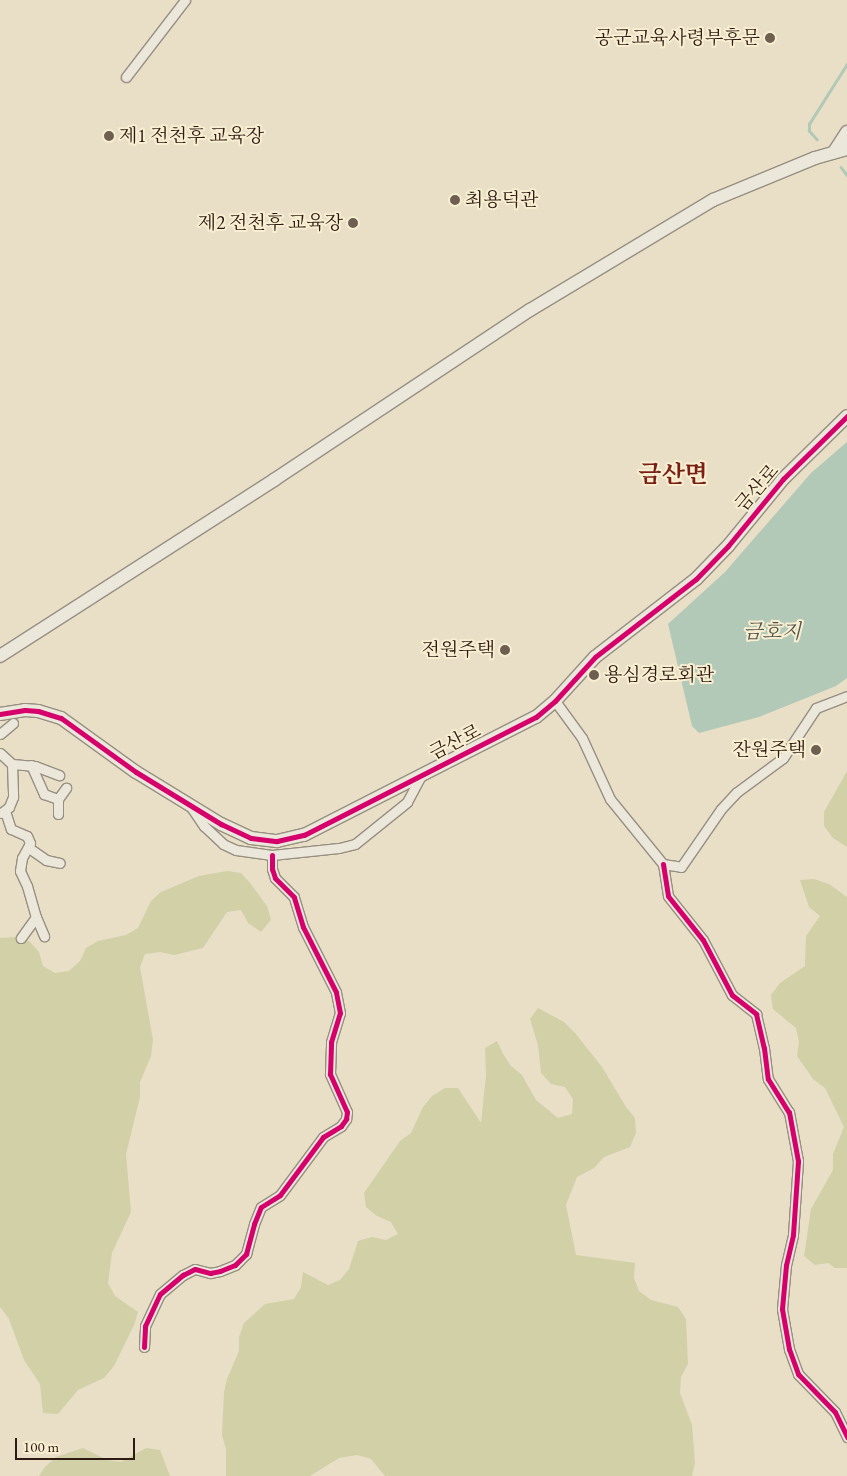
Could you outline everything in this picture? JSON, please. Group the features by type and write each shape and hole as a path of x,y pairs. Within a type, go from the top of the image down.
{"street":[{"path":"126,77 185,0"},
{"path":"834,152 847,132"},
{"path":"0,656 274,480 538,305 713,200 815,158 847,149"},
{"name":"금산로","path":"0,714 38,711 61,718 136,772 191,806 251,838 277,841 304,835 520,727 555,701 595,656 696,579 728,546 782,479 847,416"},
{"path":"663,864 681,867 721,808 737,792 783,758 816,708 847,696"},
{"path":"555,701 582,738 610,799 663,864 668,896 703,940 732,995 756,1014 764,1048 768,1079 789,1112 798,1161 793,1235 786,1265 782,1309 789,1349 798,1374 835,1412 847,1437"},
{"path":"0,734 13,723"},
{"path":"0,753 12,764 31,765 59,775"},
{"path":"12,764 13,797 2,812 11,829 29,839 29,848 22,858 20,871 44,936"},
{"path":"31,765 44,794 58,799"},
{"path":"191,806 204,826 223,844 236,850 272,855 355,844 407,802 421,776"},
{"path":"58,814 58,799 66,788"},
{"path":"29,848 46,860 60,862"},
{"path":"144,1347 145,1326 160,1294 189,1272 195,1270 210,1273 235,1265 246,1254 261,1207 280,1195 324,1137 340,1126 346,1119 347,1112 330,1074 331,1042 340,1013 336,992 303,927 294,897 275,878 272,869 272,855"},
{"path":"21,938 36,918"}],"green space":[{"path":"847,771 847,847 833,838 824,826 824,812"},
{"path":"227,871 241,873 267,906 271,920 261,932 248,923 241,910 227,912 203,948 174,955 160,952 145,954 140,967 153,1040 151,1056 140,1082 140,1097 126,1154 131,1212 112,1253 108,1283 115,1296 138,1312 134,1325 114,1366 104,1378 78,1390 58,1414 43,1413 40,1384 24,1360 9,1319 0,1307 0,938 16,937 29,941 39,952 43,966 55,973 69,971 80,961 86,948 98,941 126,935 138,928 151,901 161,892 199,876"},
{"path":"814,879 829,884 847,897 847,1268 835,1268 828,1263 815,1265 804,1256 811,1209 833,1170 833,1154 844,1127 825,1088 813,1079 797,1056 799,1042 796,1028 773,1009 771,995 780,983 805,966 806,936 820,916 809,907 800,880"},
{"path":"538,1008 564,1022 575,1033 602,1067 626,1107 635,1118 636,1133 630,1147 604,1157 594,1168 577,1177 566,1205 576,1255 635,1263 634,1278 639,1291 651,1300 678,1307 686,1319 688,1364 681,1377 680,1393 692,1425 695,1463 692,1476 385,1476 371,1459 357,1455 339,1458 310,1476 226,1476 226,1449 222,1435 224,1392 227,1379 239,1351 239,1337 244,1323 265,1304 294,1299 301,1287 303,1272 328,1285 340,1280 349,1269 358,1241 372,1237 386,1240 398,1234 391,1222 377,1216 366,1207 364,1193 400,1141 411,1133 423,1107 432,1096 445,1088 458,1088 481,1123 486,1076 485,1048 497,1041 503,1054 511,1066 522,1075 536,1100 558,1118 572,1114 573,1099 565,1087 551,1084 541,1073 538,1045 530,1019"},
{"path":"83,1448 107,1460 121,1462 146,1448 160,1450 170,1476 39,1476 45,1467 56,1457"}],"water":[{"name":"금호지","path":"847,442 847,678 836,686 759,717 699,733 692,726 668,624 725,572 811,473"}],"waterway":[{"path":"817,140 809,131 809,124 847,64"},
{"path":"841,167 847,175"}],"cycle path":[{"path":"0,714 25,710 38,711 61,718 136,772 221,824 251,838 277,841 304,835 536,717 555,701 595,657 696,579 728,546 783,479 847,416"},
{"path":"144,1347 145,1326 160,1294 183,1275 195,1269 210,1273 235,1265 246,1254 261,1207 280,1195 323,1137 341,1126 346,1119 347,1112 330,1074 331,1042 340,1013 336,992 303,927 294,897 275,878 272,869 272,855"},
{"path":"663,864 668,896 703,940 732,995 756,1014 764,1048 768,1079 789,1112 798,1161 793,1235 786,1265 782,1309 789,1349 798,1374 835,1412 847,1437"}],"place":[{"name":"공군교육사령부후문","path":"770,38"},
{"name":"제1 전천후 교육장","path":"109,136"},
{"name":"최용덕관","path":"455,200"},
{"name":"제2 전천후 교육장","path":"353,223"},
{"name":"전원주택","path":"505,650"},
{"name":"용심경로회관","path":"594,675"},
{"name":"잔원주택","path":"816,750"}],"district":[{"name":"금산면","path":"673,474"}]}
